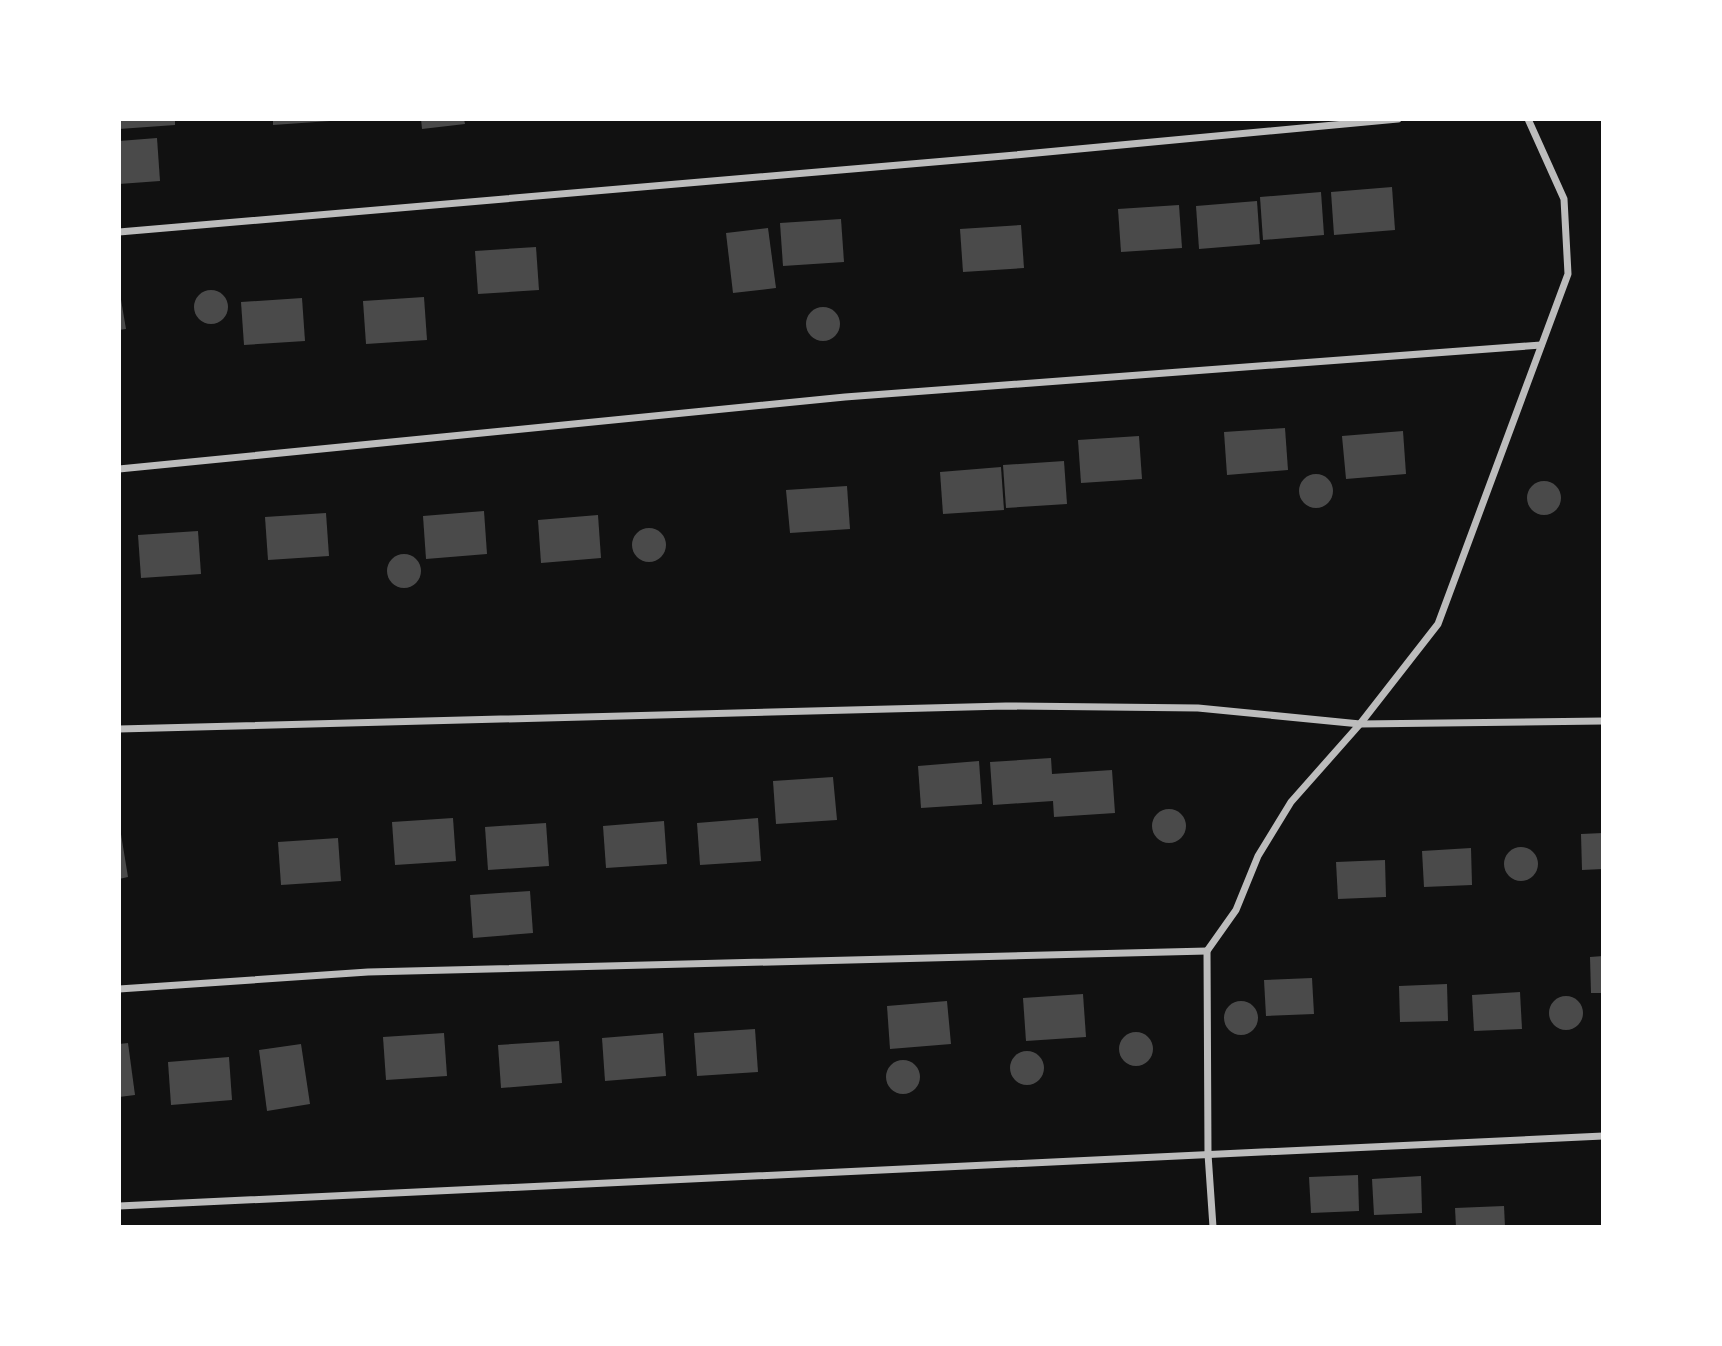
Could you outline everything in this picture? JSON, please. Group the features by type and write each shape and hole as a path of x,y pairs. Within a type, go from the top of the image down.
{"street":[{"path":"119,232 1398,119"},
{"path":"1213,1227 1208,1154 1207,951 1236,910 1258,856 1291,802 1360,724 1438,624 1568,274 1564,199 1528,119"},
{"path":"119,469 845,397 1541,345"},
{"path":"119,729 1006,706 1198,708 1360,724 1603,721"},
{"path":"119,989 368,972 1207,951"},
{"path":"119,1206 1603,1136"}],"building":[{"path":"119,119 175,119 175,125 119,129"},
{"path":"273,119 330,119 330,121 273,125"},
{"path":"421,119 464,119 465,124 422,129"},
{"path":"157,138 160,181 119,184 119,141"},
{"path":"1392,187 1395,230 1334,235 1331,192"},
{"path":"1321,192 1324,235 1263,240 1260,197"},
{"path":"1257,201 1260,244 1199,249 1196,206"},
{"path":"1179,205 1182,248 1121,252 1118,209"},
{"path":"841,219 844,262 783,266 780,223"},
{"path":"1021,225 1024,268 963,272 960,229"},
{"path":"768,228 776,288 733,293 726,233"},
{"path":"536,247 539,290 478,294 475,251"},
{"path":"119,288 126,329 119,330"},
{"path":"211,290 223,295 228,307 223,319 211,324 199,319 194,307 199,295"},
{"path":"424,297 427,340 366,344 363,301"},
{"path":"302,298 305,341 244,345 241,302"},
{"path":"823,307 835,312 840,324 835,336 823,341 811,336 806,324 811,312"},
{"path":"1285,428 1288,470 1227,475 1224,432"},
{"path":"1403,431 1406,474 1346,479 1342,436"},
{"path":"1139,436 1142,479 1081,483 1078,440"},
{"path":"1064,461 1067,504 1006,508 1003,465"},
{"path":"1001,467 1004,510 943,514 940,472"},
{"path":"1316,474 1328,479 1333,491 1328,503 1316,508 1304,503 1299,491 1304,479"},
{"path":"1544,481 1556,486 1561,498 1556,510 1544,515 1532,510 1527,498 1532,486"},
{"path":"847,486 850,529 790,533 786,490"},
{"path":"484,511 487,554 426,559 423,516"},
{"path":"326,513 329,556 268,560 265,517"},
{"path":"598,515 601,558 541,563 538,520"},
{"path":"649,528 661,533 666,545 661,557 649,562 637,557 632,545 637,533"},
{"path":"198,531 201,574 141,578 138,535"},
{"path":"404,554 416,559 421,571 416,583 404,588 392,583 387,571 392,559"},
{"path":"1051,758 1052,774 1112,770 1115,813 1054,817 1053,801 993,805 990,762"},
{"path":"979,761 982,804 921,808 918,766"},
{"path":"833,777 837,820 776,824 773,781"},
{"path":"1169,809 1181,814 1186,826 1181,838 1169,843 1157,838 1152,826 1157,814"},
{"path":"453,818 456,861 395,865 392,822"},
{"path":"758,818 761,861 700,865 697,823"},
{"path":"664,821 667,864 606,868 603,826"},
{"path":"119,822 128,877 119,879"},
{"path":"546,823 549,866 488,870 485,827"},
{"path":"1603,833 1603,869 1582,870 1581,834"},
{"path":"338,838 341,881 281,885 278,842"},
{"path":"1521,847 1533,852 1538,864 1533,876 1521,881 1509,876 1504,864 1509,852"},
{"path":"1471,848 1472,885 1424,887 1422,851"},
{"path":"1385,860 1386,897 1338,899 1336,862"},
{"path":"530,891 533,933 473,938 470,895"},
{"path":"1603,956 1603,993 1591,993 1590,957"},
{"path":"1312,978 1314,1014 1266,1016 1264,980"},
{"path":"1447,984 1448,1021 1400,1022 1399,986"},
{"path":"1520,992 1522,1029 1474,1031 1472,995"},
{"path":"1083,994 1086,1037 1026,1041 1023,998"},
{"path":"1566,996 1578,1001 1583,1013 1578,1025 1566,1030 1554,1025 1549,1013 1554,1001"},
{"path":"947,1001 951,1044 890,1049 887,1006"},
{"path":"1241,1001 1253,1006 1258,1018 1253,1030 1241,1035 1229,1030 1224,1018 1229,1006"},
{"path":"755,1029 758,1072 697,1076 694,1033"},
{"path":"1136,1032 1148,1037 1153,1049 1148,1061 1136,1066 1124,1061 1119,1049 1124,1037"},
{"path":"444,1033 447,1076 386,1080 383,1037"},
{"path":"663,1033 666,1076 605,1081 602,1038"},
{"path":"559,1041 562,1083 501,1088 498,1045"},
{"path":"128,1043 135,1095 119,1097 119,1044"},
{"path":"301,1044 310,1104 267,1111 259,1050"},
{"path":"1027,1051 1039,1056 1044,1068 1039,1080 1027,1085 1015,1080 1010,1068 1015,1056"},
{"path":"229,1057 232,1100 171,1105 168,1062"},
{"path":"903,1060 915,1065 920,1077 915,1089 903,1094 891,1089 886,1077 891,1065"},
{"path":"1358,1175 1359,1211 1311,1213 1309,1177"},
{"path":"1421,1176 1422,1213 1374,1215 1372,1179"},
{"path":"1504,1206 1505,1227 1456,1227 1455,1208"}]}
